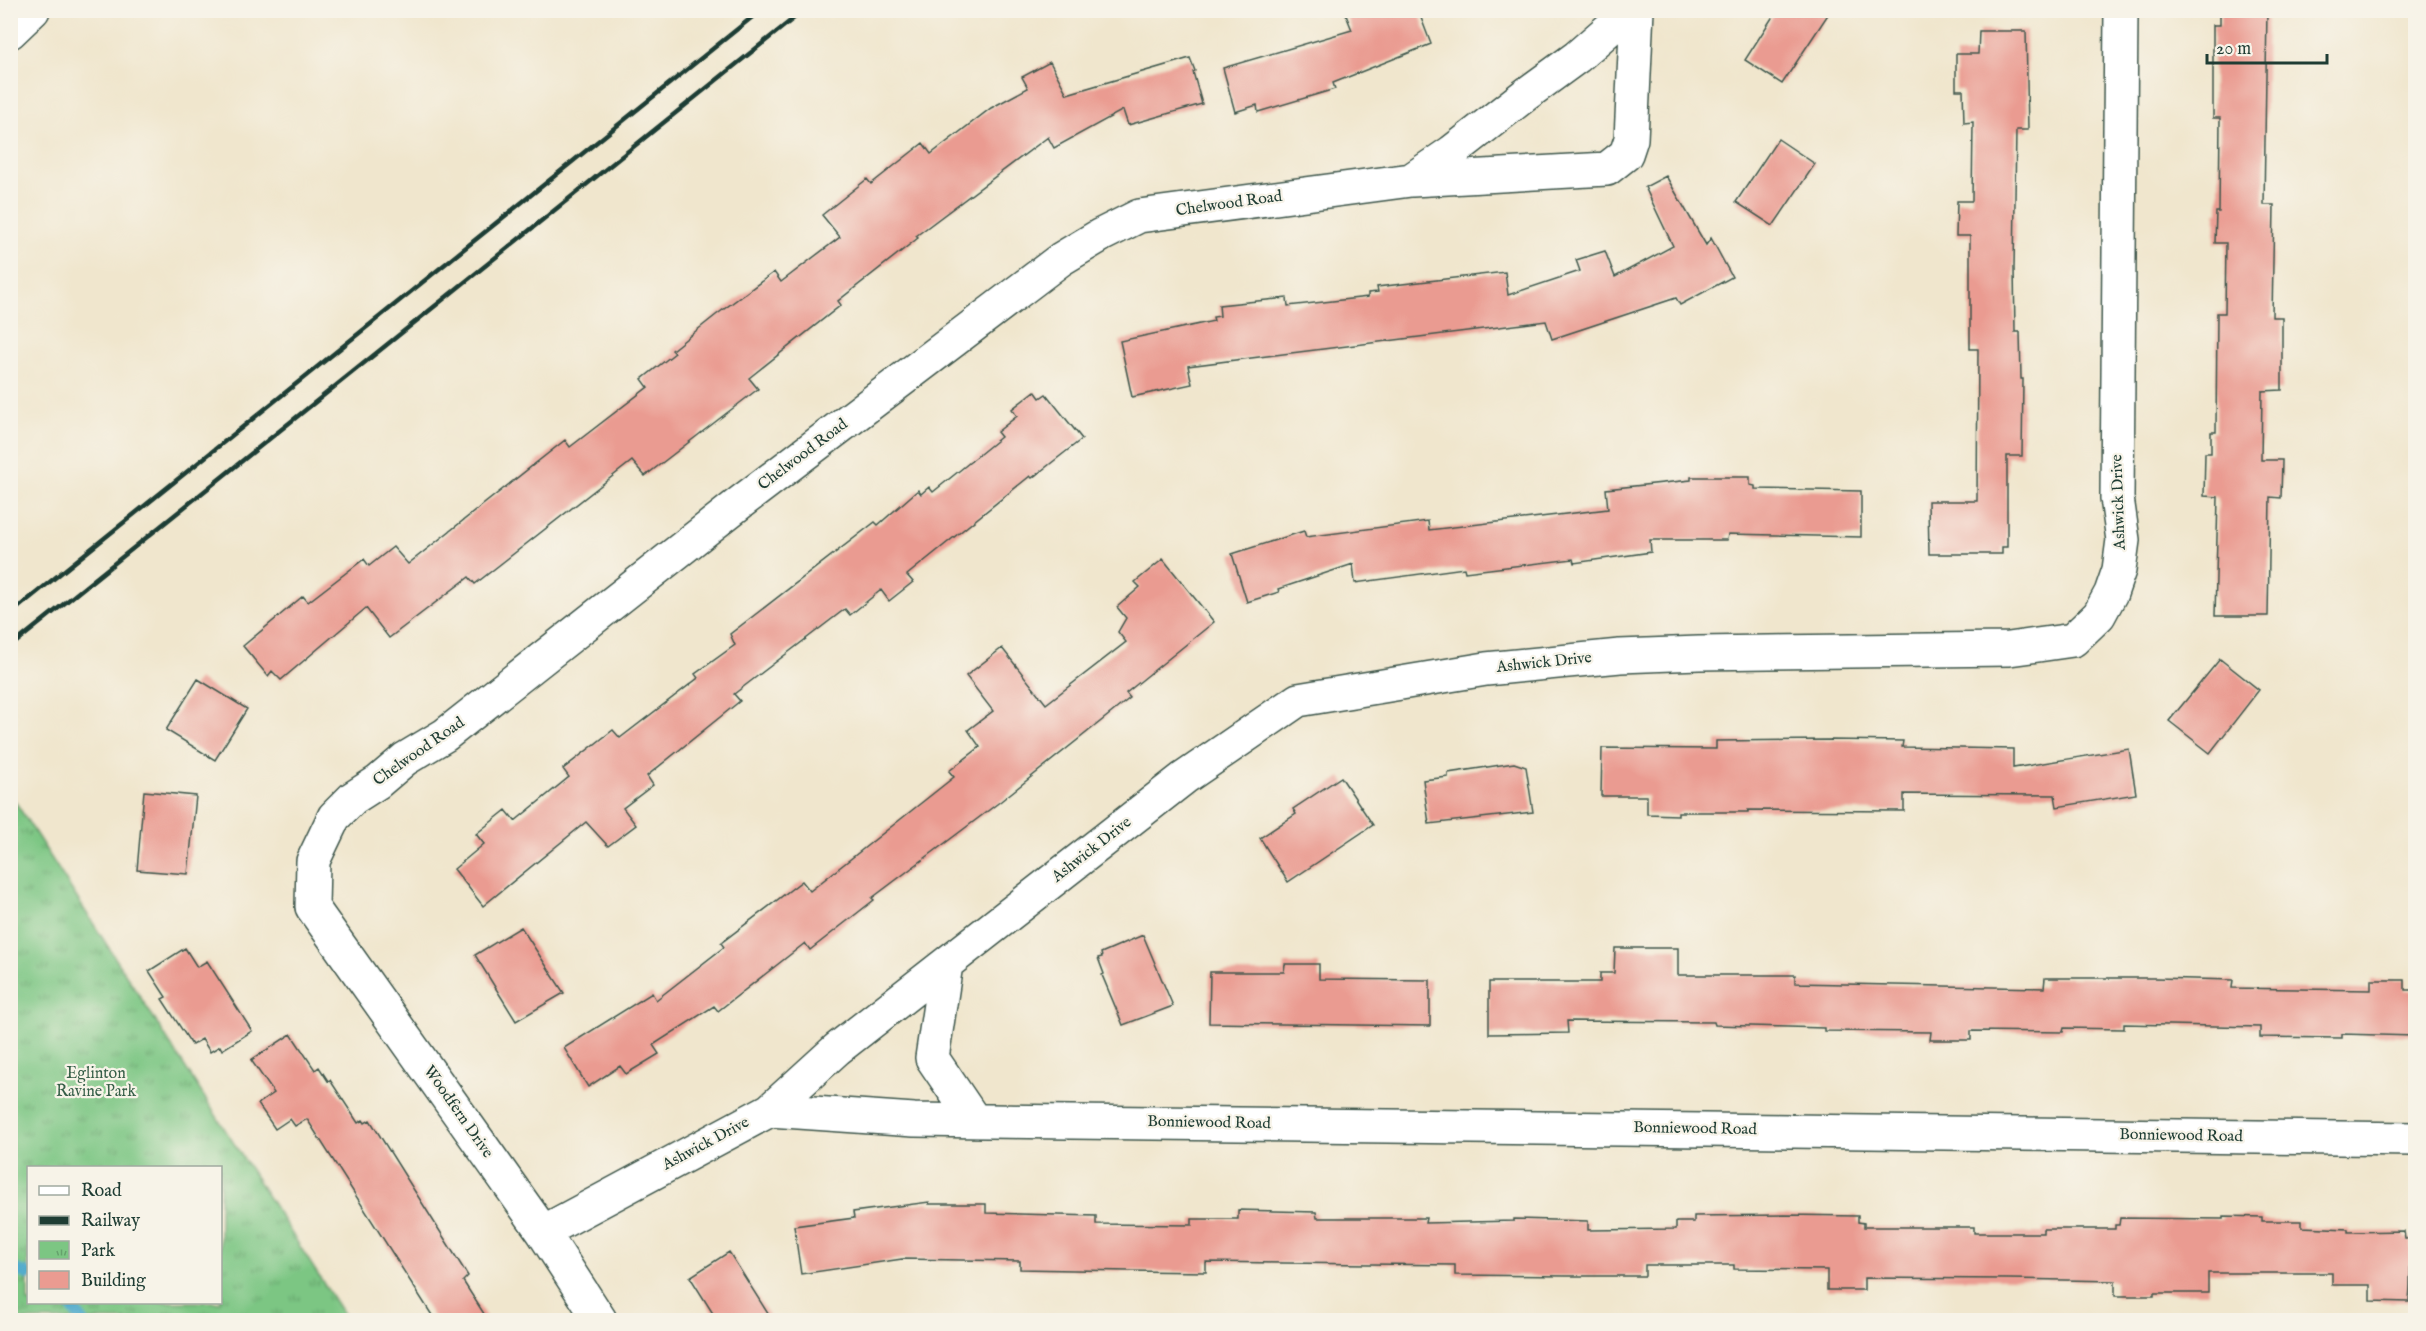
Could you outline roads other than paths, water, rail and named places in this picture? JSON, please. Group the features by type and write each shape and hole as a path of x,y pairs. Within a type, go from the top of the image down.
{"street":[{"path":"10,32 33,10"},
{"name":"Chelwood Road","path":"1410,180 1452,152 1577,57 1631,10"},
{"name":"Chelwood Road","path":"312,907 313,861 334,817 353,798 378,782 405,759 445,735 741,502 1061,259 1139,216 1410,180 1606,170 1626,154 1631,139 1637,10"},
{"name":"Ashwick Drive","path":"543,1232 770,1110 837,1049 1184,778 1298,700 1486,669 1620,656 1699,652 2009,649 2073,640 2099,615 2111,593 2119,570 2123,540 2117,498 2121,10"},
{"name":"Woodfern Drive","path":"312,907 543,1232 600,1320"},
{"path":"946,964 932,1058 974,1120"},
{"name":"Bonniewood Road","path":"770,1110 914,1120 2415,1139"}],"waterway":[{"path":"10,1268 27,1274"},
{"path":"69,1304 82,1320"}],"railway":[{"path":"10,614 761,10"},
{"path":"10,647 804,10"}],"park label":[{"name":"Eglinton Ravine Park","path":"96,1083"}]}
